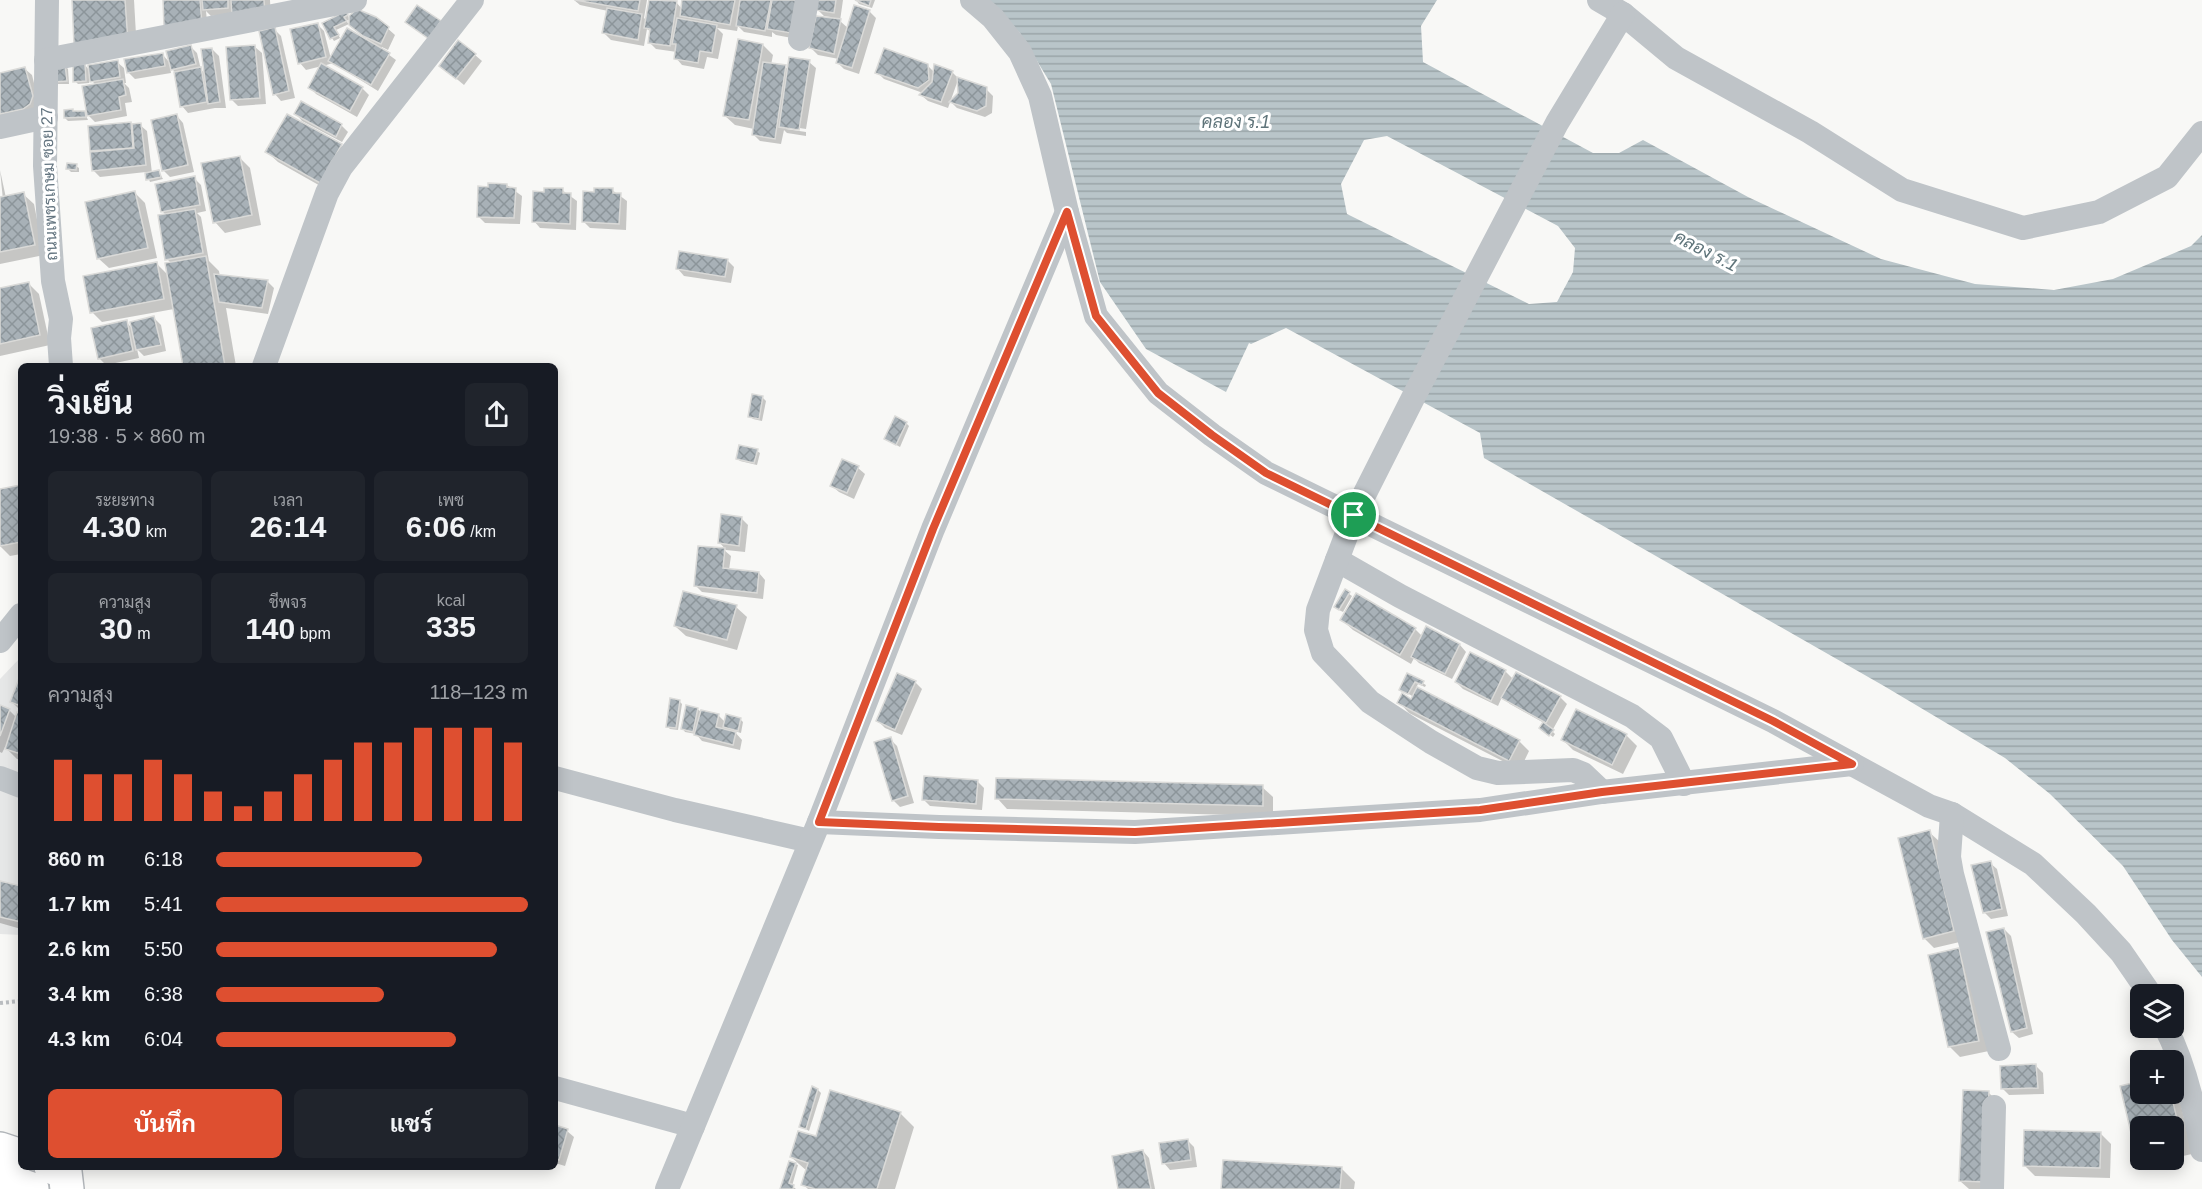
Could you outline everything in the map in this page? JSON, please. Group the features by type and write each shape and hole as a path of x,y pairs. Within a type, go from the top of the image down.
{"highway":[{"path":"0,1149 18,1155"},
{"path":"59,1170 65,1172 67,1189"},
{"path":"0,1178 32,1189"}],"street":[{"name":"ถนนเพชรเกษม ซอย 27","path":"47,0 45,166 53,281 61,319 59,338 61,363"},
{"path":"46,60 355,0"},
{"path":"265,363 327,193 341,167 472,0"},
{"path":"800,39 807,0"},
{"path":"972,0 993,18 1020,52 1040,96 1067,212 1096,316 1158,393 1266,473 1773,721 1929,806 1952,814 2033,864 2086,914 2121,952 2143,984"},
{"path":"1599,0 1623,14 1676,58 1810,132 1902,190 2023,228 2099,212 2167,177 2202,133"},
{"path":"1602,792 1583,774 1573,770 1498,773 1477,768 1431,742 1370,702 1323,652 1316,630 1318,609 1354,515 1557,123 1623,14"},
{"path":"0,127 46,117"},
{"path":"667,1189 815,832 933,529 1067,212"},
{"path":"1337,560 1400,596 1632,717 1662,738 1684,784"},
{"path":"0,641 18,620"},
{"path":"558,779 675,810 815,832 939,827 1135,832 1480,810 1602,792 1852,764"},
{"path":"0,778 18,785"},
{"path":"1952,814 1949,857 1952,874 1999,1049"},
{"path":"2171,1038 2187,1086 2202,1150"},
{"path":"558,1090 693,1126"},
{"path":"1992,1189 1994,1107"}],"path":[{"path":"0,1003 18,1001"}],"shaded area":[{"path":"18,660 18,935 0,934 0,679"}],"water":[{"name":"คลอง ร.1","path":"988,0 1437,0 1421,26 1423,62 1593,153 1619,153 1643,140 1748,197 1881,259 1975,284 2054,290 2113,279 2191,246 2202,235 2202,977 2172,940 2123,866 2050,794 2005,758 1884,686 1484,458 1480,433 1286,328 1249,343 1226,392 1146,349 1100,282 1051,84 1020,33","holes":["1387,136 1558,226 1575,248 1573,272 1557,302 1529,304 1347,214 1341,184 1364,140"]}],"building":[{"path":"72,0 125,0 128,42 74,45"},
{"path":"163,0 200,0 202,25 164,27"},
{"path":"202,0 228,0 228,8 203,10"},
{"path":"231,0 264,0 265,13 232,16"},
{"path":"575,0 640,0 638,11"},
{"path":"649,0 677,1 670,46 648,43 650,29 644,28"},
{"path":"682,0 735,0 730,25 680,16"},
{"path":"740,0 771,0 765,31 736,26"},
{"path":"772,0 797,0 791,33 767,29"},
{"path":"817,0 836,0 834,13 815,10"},
{"path":"855,0 871,0 869,6"},
{"path":"417,5 441,21 429,39 405,22"},
{"path":"854,5 870,10 852,68 836,63"},
{"path":"607,8 642,14 638,40 602,33"},
{"path":"357,9 376,17 389,27 381,44 363,36 349,25 349,16"},
{"path":"346,11 348,15 344,17 347,21 334,27 339,35 330,39 322,23"},
{"path":"816,16 841,19 834,54 809,48"},
{"path":"677,18 717,25 712,53 700,51 698,63 674,59 676,44 672,44"},
{"path":"318,23 326,57 298,64 290,29"},
{"path":"275,27 289,91 273,95 259,31"},
{"path":"347,28 390,53 371,85 328,61"},
{"path":"738,39 763,44 749,120 723,116"},
{"path":"458,40 476,54 456,79 439,66"},
{"path":"191,45 196,64 171,70 166,51"},
{"path":"255,45 260,98 230,100 226,47"},
{"path":"212,48 220,102 208,104 201,49"},
{"path":"884,48 928,64 929,80 918,88 875,73"},
{"path":"163,53 165,66 127,73 124,59"},
{"path":"789,57 810,60 799,130 779,127"},
{"path":"118,60 120,77 90,82 88,65"},
{"path":"763,62 786,65 775,139 752,135"},
{"path":"321,63 363,87 350,111 308,88"},
{"path":"65,64 67,81 54,82 53,65"},
{"path":"73,64 85,64 86,81 73,82"},
{"path":"934,64 953,71 941,102 919,95 932,82"},
{"path":"25,67 33,96 30,104 23,109 0,114 0,73"},
{"path":"201,67 207,102 180,107 174,72"},
{"path":"957,77 987,87 986,106 977,111 949,102 958,93"},
{"path":"123,79 126,95 119,97 121,110 87,116 82,86"},
{"path":"301,101 342,124 336,137 294,114"},
{"path":"73,109 73,111 85,111 86,117 64,118 64,110"},
{"path":"177,114 188,165 162,171 151,120"},
{"path":"287,114 342,144 320,183 265,152"},
{"path":"131,122 133,148 90,151 88,126"},
{"path":"141,123 146,165 92,171 90,152 134,148 132,124"},
{"path":"240,156 252,215 213,223 201,163"},
{"path":"67,163 77,164 76,170 66,169"},
{"path":"159,170 161,177 146,180 145,173"},
{"path":"195,176 200,205 161,212 155,184"},
{"path":"488,183 507,184 507,187 516,188 514,218 477,217 478,186 488,187"},
{"path":"544,188 563,188 563,193 571,193 570,224 532,222 533,191 544,192"},
{"path":"594,188 613,188 613,193 621,193 619,224 582,222 583,191 594,192"},
{"path":"135,191 148,248 97,259 85,202"},
{"path":"24,192 35,245 0,252 0,197"},
{"path":"195,209 203,253 165,260 158,215"},
{"path":"679,251 728,259 725,277 676,269"},
{"path":"206,256 224,363 182,363 165,263"},
{"path":"157,262 164,299 90,313 83,276"},
{"path":"214,274 268,280 262,308 219,302"},
{"path":"29,282 40,335 0,344 0,288"},
{"path":"154,316 161,345 136,350 130,322"},
{"path":"127,320 133,351 98,359 91,328"},
{"path":"752,394 763,396 759,419 748,417"},
{"path":"895,416 907,422 896,445 884,439"},
{"path":"739,445 758,449 754,463 736,459"},
{"path":"842,459 859,466 847,493 830,486"},
{"path":"18,486 18,543 0,546 0,489"},
{"path":"721,514 742,517 739,546 718,543"},
{"path":"698,546 725,548 723,568 759,572 757,593 694,586"},
{"path":"1345,589 1350,592 1339,610 1334,607"},
{"path":"683,591 737,605 727,640 674,626"},
{"path":"1356,593 1416,628 1400,655 1340,620"},
{"path":"1426,626 1460,644 1445,674 1411,657"},
{"path":"1470,652 1506,670 1491,701 1455,682"},
{"path":"1516,672 1561,696 1546,723 1501,698"},
{"path":"897,673 916,681 895,730 876,721"},
{"path":"1407,673 1424,681 1422,685 1415,682 1408,694 1399,690"},
{"path":"18,681 18,705 10,702"},
{"path":"1417,687 1520,740 1509,761 1397,703 1402,693 1411,699"},
{"path":"670,698 680,700 676,728 666,727"},
{"path":"0,705 10,709 0,736"},
{"path":"686,705 698,708 693,732 681,729"},
{"path":"1576,709 1627,734 1612,765 1561,740"},
{"path":"701,710 719,714 716,727 736,732 733,745 694,735"},
{"path":"17,712 18,753 5,749"},
{"path":"726,714 741,718 738,731 723,727"},
{"path":"1543,722 1554,730 1549,736 1539,728"},
{"path":"891,737 908,796 892,801 874,742"},
{"path":"924,776 978,780 976,804 922,800"},
{"path":"996,778 1263,785 1263,806 995,799"},
{"path":"1930,830 1954,931 1923,939 1898,838"},
{"path":"1991,861 2002,909 1983,913 1971,865"},
{"path":"0,881 18,885 18,921 0,917"},
{"path":"2004,928 2027,1028 2011,1032 1986,932"},
{"path":"1959,948 1979,1041 1948,1047 1928,955"},
{"path":"2036,1064 2038,1088 2001,1089 2000,1066"},
{"path":"2130,1084 2130,1104 2173,1104 2176,1116 2130,1116 2130,1128 2120,1086"},
{"path":"812,1086 818,1089 806,1129 799,1127"},
{"path":"830,1090 901,1112 877,1189 815,1189 801,1185 808,1163 790,1157 798,1131 816,1136"},
{"path":"1963,1090 1989,1091 1985,1182 1959,1181"},
{"path":"558,1126 568,1129 558,1160"},
{"path":"2024,1130 2101,1132 2100,1168 2023,1166"},
{"path":"1188,1139 1191,1160 1162,1164 1159,1143"},
{"path":"1143,1150 1151,1189 1118,1189 1112,1156"},
{"path":"1223,1160 1342,1167 1340,1189 1221,1189"},
{"path":"789,1161 796,1163 789,1183 794,1185 793,1189 780,1189"}],"route":[{"path":"1067,212 1096,316 1158,393 1266,473 1354,515 1773,721 1852,764 1602,792 1480,810 1135,832 819,822 933,529 1067,212"}]}
